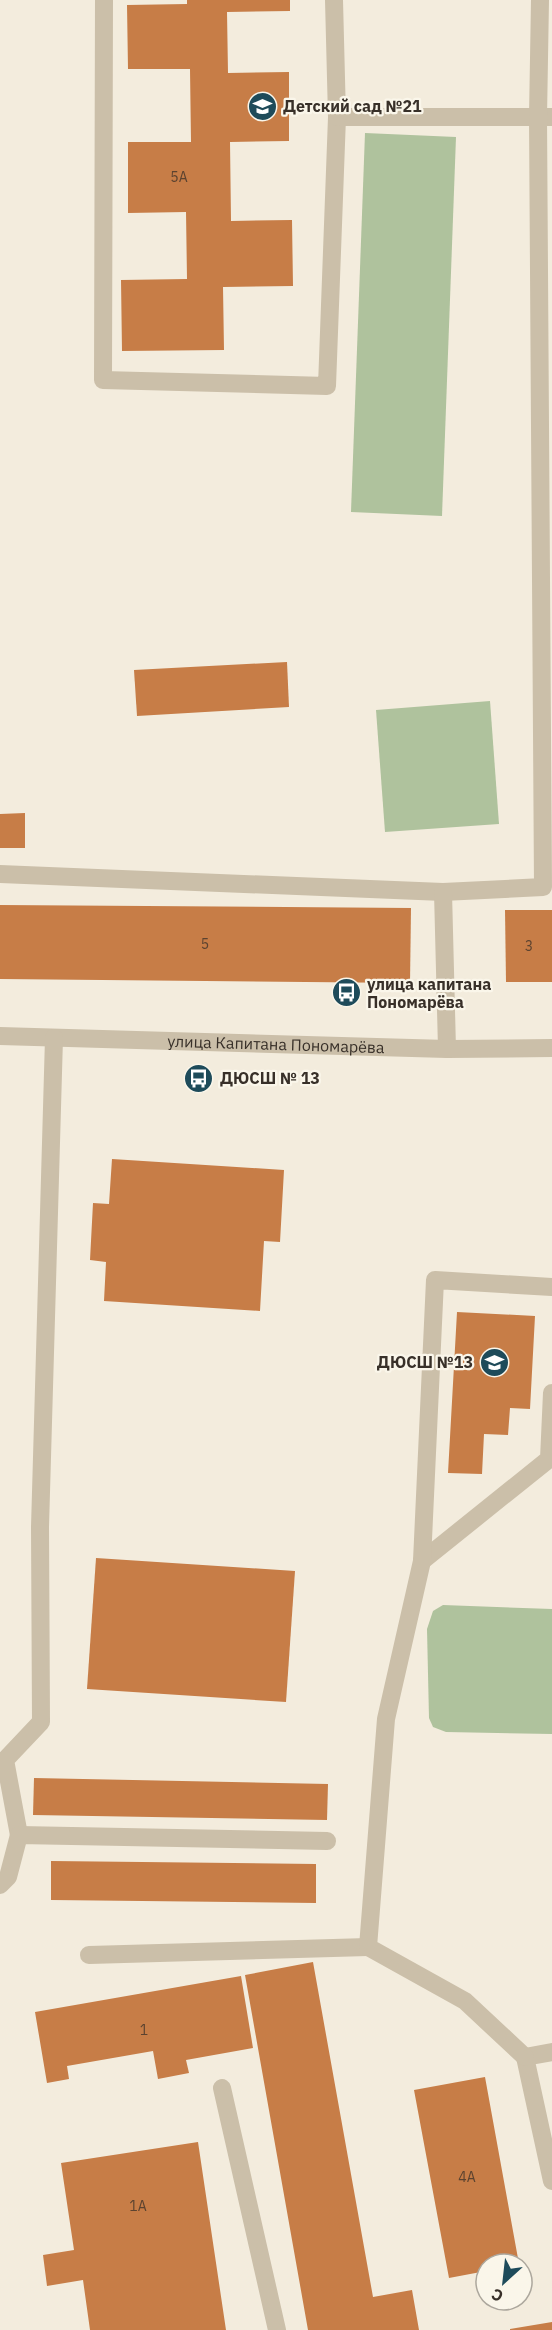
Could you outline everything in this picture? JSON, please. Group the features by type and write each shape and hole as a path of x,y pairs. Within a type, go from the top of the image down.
{"street":[{"path":"104,0 103,380 327,386 337,117 334,0"},
{"path":"0,874 443,891 543,887 545,117 540,0"},
{"path":"337,117 545,117"},
{"path":"443,891 447,1048"},
{"name":"улица Капитана Пономарёва","path":"0,1036 447,1048 552,1048"},
{"path":"0,1885 8,1877 19,1835 5,1760 40,1722 40,1527 54,1038"},
{"path":"368,1947 386,1719 422,1561 435,1280 552,1287"},
{"path":"422,1561 549,1459 552,1393"},
{"path":"19,1835 327,1841"},
{"path":"89,1955 368,1947 465,2001 525,2057 552,2181"},
{"path":"525,2057 552,2052"},
{"path":"222,2088 277,2330"}],"green space":[{"path":"365,133 456,137 442,516 351,512"},
{"path":"490,701 499,824 385,832 376,710"},
{"path":"443,1605 552,1609 552,1734 446,1732 433,1727 429,1718 427,1629 433,1611"}],"building":[{"path":"187,0 290,0 290,11 227,12 228,73 289,72 289,141 230,142 231,221 292,220 293,286 223,287 224,350 122,351 121,280 187,279 186,212 128,213 128,142 191,142 190,69 128,69 127,5 187,4"},
{"path":"287,662 289,707 137,716 134,670"},
{"path":"25,813 25,848 0,848 0,814"},
{"path":"0,905 411,908 410,983 0,979"},
{"path":"505,910 552,910 552,982 506,982"},
{"path":"112,1159 284,1170 280,1242 264,1241 260,1311 104,1301 106,1262 90,1260 93,1203 109,1204"},
{"name":"ДЮСШ №13","path":"457,1312 535,1316 530,1409 510,1408 508,1435 484,1434 482,1474 448,1473"},
{"path":"96,1558 295,1571 286,1702 87,1689"},
{"path":"34,1778 328,1784 327,1820 33,1815"},
{"path":"51,1861 316,1864 316,1903 51,1900"},
{"path":"313,1962 373,2297 412,2290 419,2330 308,2330 245,1975"},
{"path":"241,1976 253,2048 186,2060 189,2073 158,2079 153,2051 67,2066 69,2079 47,2083 35,2012"},
{"path":"485,2077 517,2252 474,2252 474,2273 449,2278 414,2090"},
{"path":"198,2142 226,2330 90,2330 83,2280 47,2286 43,2255 74,2250 61,2163"},
{"path":"552,2322 552,2330 510,2330 510,2329"}],"place":[{"name":"Детский сад №21","path":"262,106"},
{"name":"улица капитана Пономарёва","path":"346,993"},
{"name":"ДЮСШ № 13","path":"199,1078"},
{"name":"ДЮСШ №13","path":"494,1362"}]}
